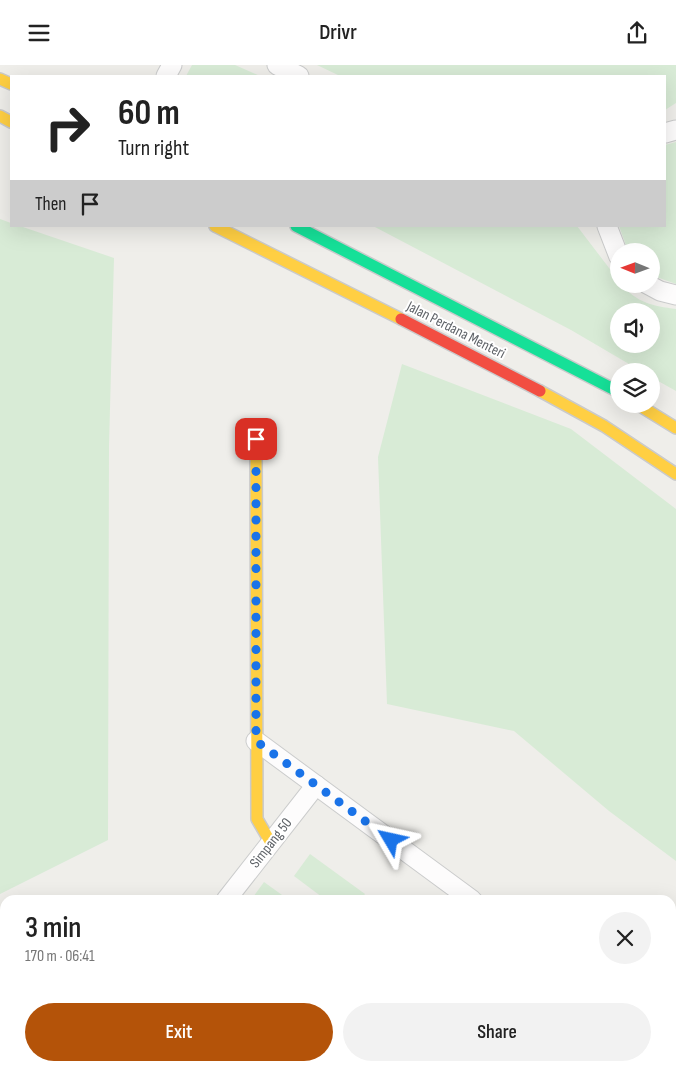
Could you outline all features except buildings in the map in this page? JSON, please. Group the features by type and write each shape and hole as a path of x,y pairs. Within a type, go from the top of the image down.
{"main road":[{"name":"Jalan Perdana Menteri","path":"218,227 432,334 604,426 676,473"},
{"name":"Jalan Perdana Menteri","path":"298,227 610,387"},
{"path":"318,263 338,288"},
{"path":"652,413 676,428"},
{"path":"256,439 257,819 271,843"}],"street":[{"path":"277,65 297,75"},
{"path":"606,228 613,243"},
{"path":"660,291 676,295"},
{"path":"256,741 465,895"},
{"name":"Simpang 50","path":"230,895 316,785"}],"green space":[{"path":"192,65 235,65 258,75 187,75"},
{"path":"317,65 676,65 676,103 666,109 666,75 338,75"},
{"path":"676,142 676,284 660,278 660,243 625,243 619,227 666,227 666,145"},
{"path":"0,219 10,223 10,227 23,227 114,258 109,446 108,840 0,894"},
{"path":"375,227 578,227 610,269 610,293 630,293 646,303 610,303 610,353 571,330"},
{"path":"660,307 676,309 676,391 660,382 660,363 627,363 610,353 660,353"},
{"path":"402,364 571,429 676,509 676,861 609,811 514,731 387,704 378,457"},
{"path":"310,854 365,894 319,895 294,876"},
{"path":"264,882 282,895 255,895"}],"traffic: fast":[{"path":"298,227 610,387"}],"traffic: slow":[{"path":"0,79 10,84"},
{"path":"0,116 10,121"},
{"path":"217,227 401,319"},
{"path":"540,391 604,426 676,474"},
{"path":"652,413 676,428"},
{"path":"256,439 257,819 271,843"}],"traffic: jam":[{"path":"401,319 540,391"}],"route":[{"path":"256,439 256,741 391,840"}]}
